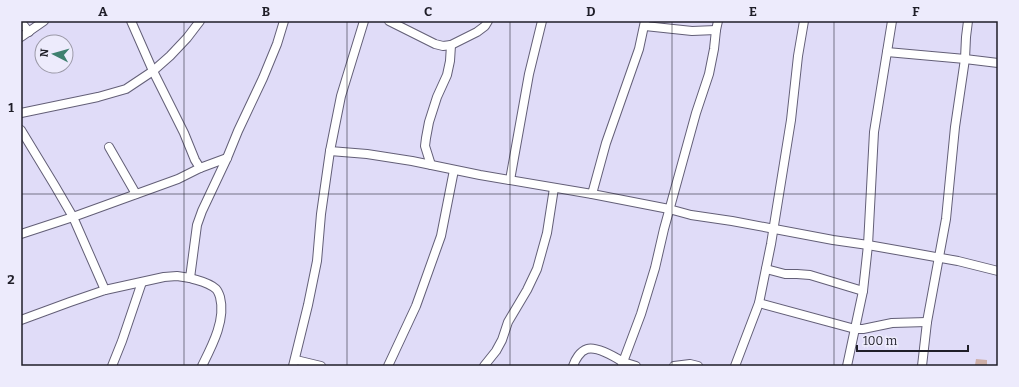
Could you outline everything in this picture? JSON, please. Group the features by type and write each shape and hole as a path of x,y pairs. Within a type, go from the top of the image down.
{"street":[{"path":"21,37 44,21"},
{"path":"131,21 153,71 200,168"},
{"path":"21,113 120,91 131,86 153,71 187,38 200,21"},
{"path":"190,278 197,225 202,211 277,44 284,21"},
{"path":"321,366 295,363 317,261 321,214 330,152 341,96 364,21"},
{"path":"389,21 435,44 443,46 451,45 477,32 485,26 488,21"},
{"path":"510,180 529,74 542,21"},
{"path":"623,364 643,308 655,268 669,209 696,113 709,74 718,21"},
{"path":"735,366 759,303 771,244 791,120 798,56 804,21"},
{"path":"847,366 856,328 868,245 874,132 892,21"},
{"path":"922,366 927,322 946,219 955,127 965,59 968,21"},
{"path":"21,22 28,32"},
{"path":"592,194 606,143 626,88 645,24 692,30 716,30"},
{"path":"431,165 425,146 426,138 436,97 447,75 451,45"},
{"path":"887,52 998,63"},
{"path":"21,130 72,217 105,290"},
{"path":"109,147 136,194"},
{"path":"330,152 366,154 412,160 454,170 592,194 669,209 691,215 958,261 998,271"},
{"path":"21,234 178,179 200,168 227,158"},
{"path":"388,366 416,306 441,236 454,170"},
{"path":"484,366 496,351 502,340 508,322 527,290 537,269 547,233 554,188"},
{"path":"766,269 785,274 810,275 862,291"},
{"path":"22,318 105,290 164,277 177,276 190,278 207,283 218,290 221,302 220,322 214,341 202,366"},
{"path":"112,366 142,282"},
{"path":"759,303 863,329 892,323 927,322"},
{"path":"573,366 580,353 587,349 595,349 612,356 623,364 636,366"},
{"path":"674,366 690,364 698,366"}],"building":[{"path":"976,359 987,360 987,366 975,365"}]}
